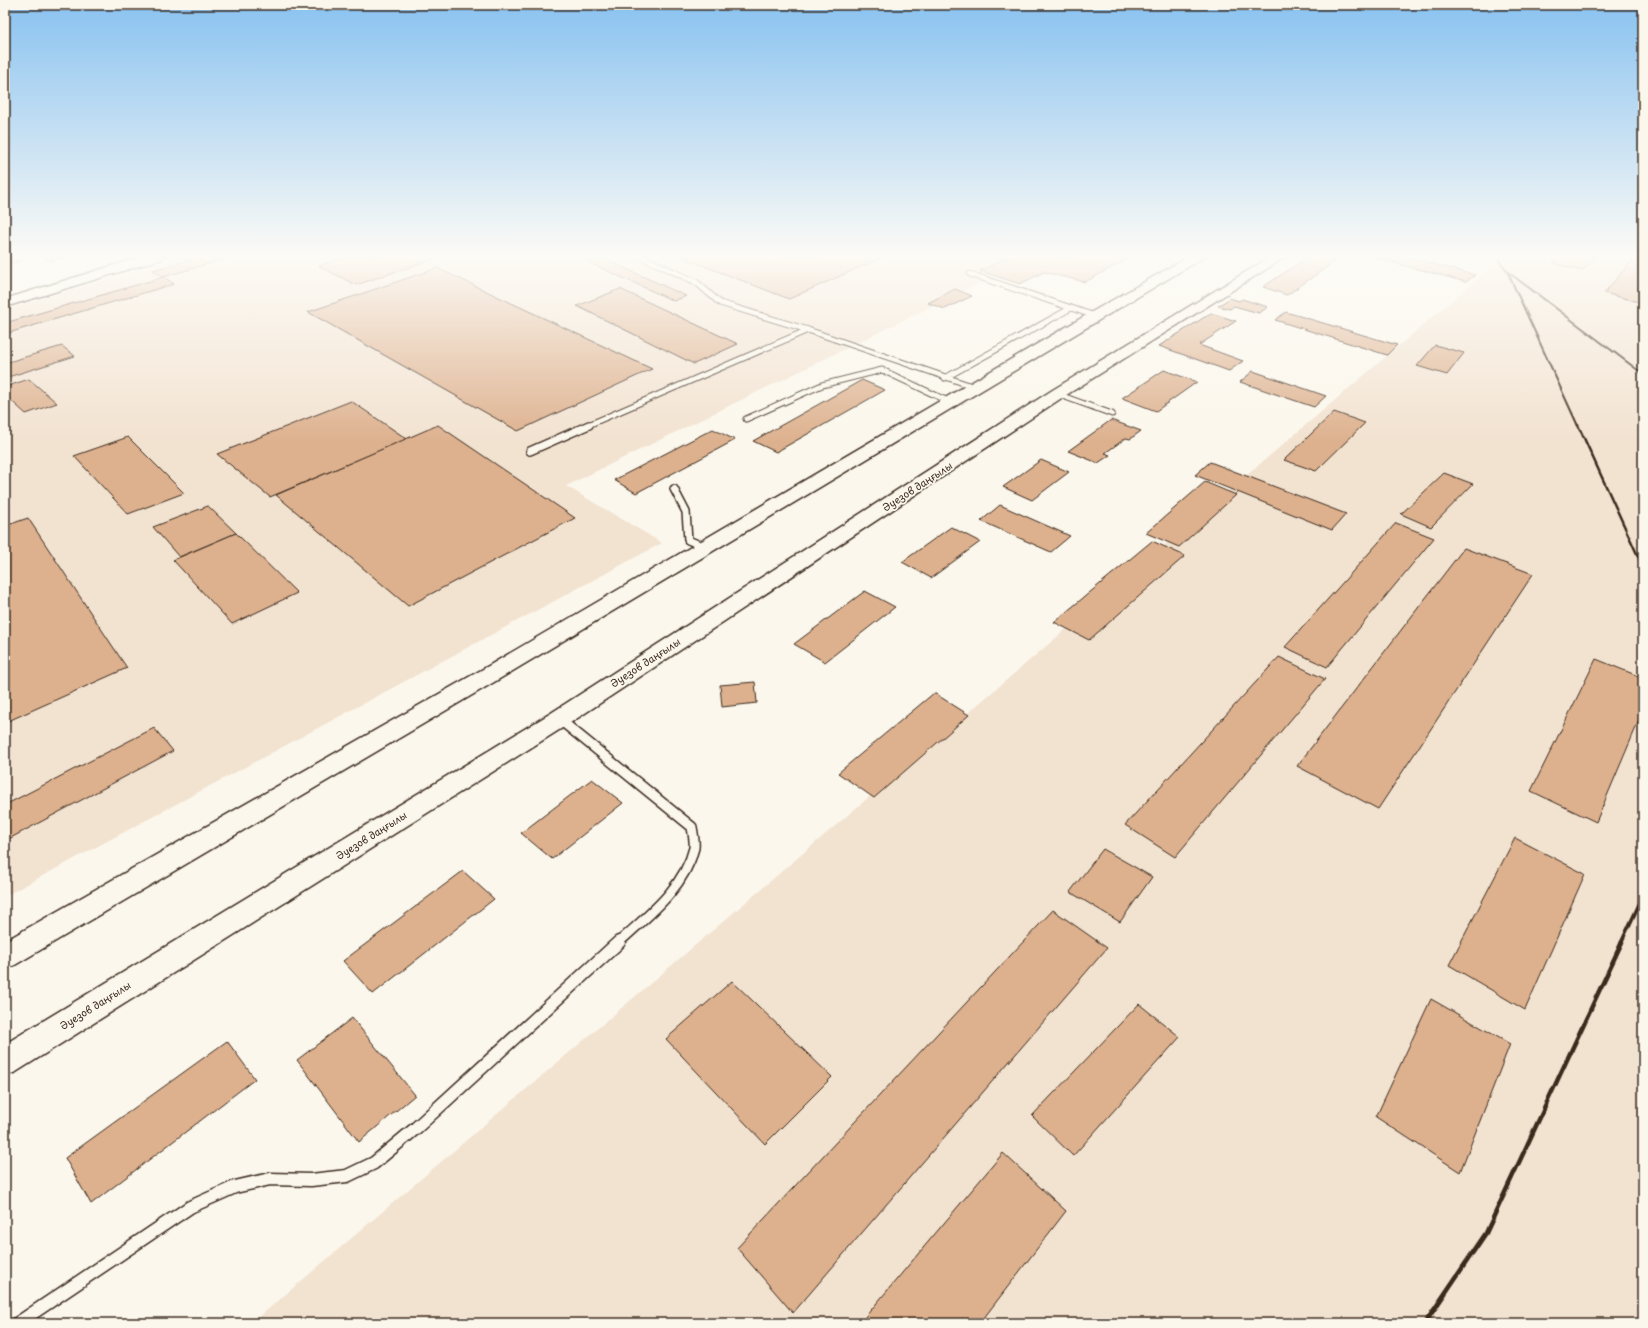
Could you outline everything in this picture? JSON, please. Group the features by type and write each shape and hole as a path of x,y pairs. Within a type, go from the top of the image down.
{"main road":[{"path":"5,956 498,670 1092,318"},
{"name":"Әуезов даңғылы","path":"5,1061 559,719 1057,394 1180,318"}],"lane":[{"path":"769,318 975,387"},
{"path":"945,378 1053,318"},
{"path":"530,451 808,330"},
{"path":"746,419 822,385 882,370 950,402"},
{"path":"1057,394 1112,414"},
{"path":"674,489 686,512 688,540 705,547"},
{"path":"18,1323 190,1207 235,1187 270,1179 311,1180 347,1176 374,1163 416,1128 654,909 678,883 694,847 692,827 559,719"}],"shaded area":[{"path":"5,318 908,318 566,486 662,543 5,896"},
{"path":"1431,318 1643,318 1643,1323 252,1323"}],"building":[{"path":"22,318 59,318 5,334 5,323"},
{"path":"319,318 543,318 652,369 518,431"},
{"path":"601,318 682,318 738,344 694,364"},
{"path":"1203,318 1227,318 1236,321 1199,345 1243,361 1229,371 1159,346"},
{"path":"1278,318 1306,318 1397,345 1387,355 1275,320"},
{"path":"1435,345 1464,353 1447,375 1417,366"},
{"path":"62,346 75,356 5,378 5,363"},
{"path":"1164,370 1197,382 1156,411 1122,398"},
{"path":"1253,371 1326,396 1314,407 1240,382"},
{"path":"29,379 57,403 26,414 5,395 5,387"},
{"path":"862,380 885,390 776,452 753,441"},
{"path":"351,401 407,439 270,497 217,454"},
{"path":"1334,412 1365,423 1316,471 1284,460"},
{"path":"1111,420 1141,431 1130,439 1126,438 1105,453 1110,455 1098,463 1068,451"},
{"path":"438,425 575,518 408,606 276,495"},
{"path":"713,429 735,440 636,493 614,480"},
{"path":"128,437 184,493 128,514 74,456"},
{"path":"1041,460 1069,472 1032,500 1003,487"},
{"path":"1210,462 1346,514 1332,530 1195,475"},
{"path":"1444,473 1473,484 1431,527 1401,514"},
{"path":"1205,482 1236,495 1179,547 1146,533"},
{"path":"1000,505 1070,536 1051,552 981,521"},
{"path":"208,506 236,533 179,557 153,527"},
{"path":"28,518 127,668 6,722 5,526"},
{"path":"1396,523 1434,538 1327,667 1285,647"},
{"path":"951,527 980,542 931,578 902,562"},
{"path":"236,533 297,593 232,624 173,560"},
{"path":"1152,541 1185,556 1089,640 1054,622"},
{"path":"1464,548 1533,574 1378,809 1297,766"},
{"path":"865,591 895,607 825,662 794,644"},
{"path":"1279,657 1325,679 1175,857 1125,825"},
{"path":"1596,659 1643,678 1643,711 1596,822 1531,791"},
{"path":"755,682 757,703 722,707 720,685"},
{"path":"934,693 969,715 874,798 838,773"},
{"path":"154,728 173,751 5,841 5,805"},
{"path":"592,779 623,803 552,859 521,833"},
{"path":"1515,838 1585,874 1525,1010 1449,965"},
{"path":"1103,849 1152,877 1120,922 1070,892"},
{"path":"463,871 494,899 373,994 343,961"},
{"path":"1053,910 1107,948 793,1313 737,1248"},
{"path":"732,981 832,1077 765,1144 666,1039"},
{"path":"1431,999 1510,1044 1460,1172 1376,1117"},
{"path":"1139,1004 1180,1037 1073,1156 1032,1116"},
{"path":"352,1018 415,1095 359,1142 297,1060"},
{"path":"227,1041 255,1079 91,1204 65,1158"},
{"path":"1003,1153 1066,1211 980,1323 860,1323"}],"railway":[{"path":"1529,318 1578,426"},
{"path":"1569,318 1643,374"},
{"path":"1578,425 1643,567"},
{"path":"1621,943 1643,896"},
{"path":"1425,1323 1486,1233 1622,942"}]}
